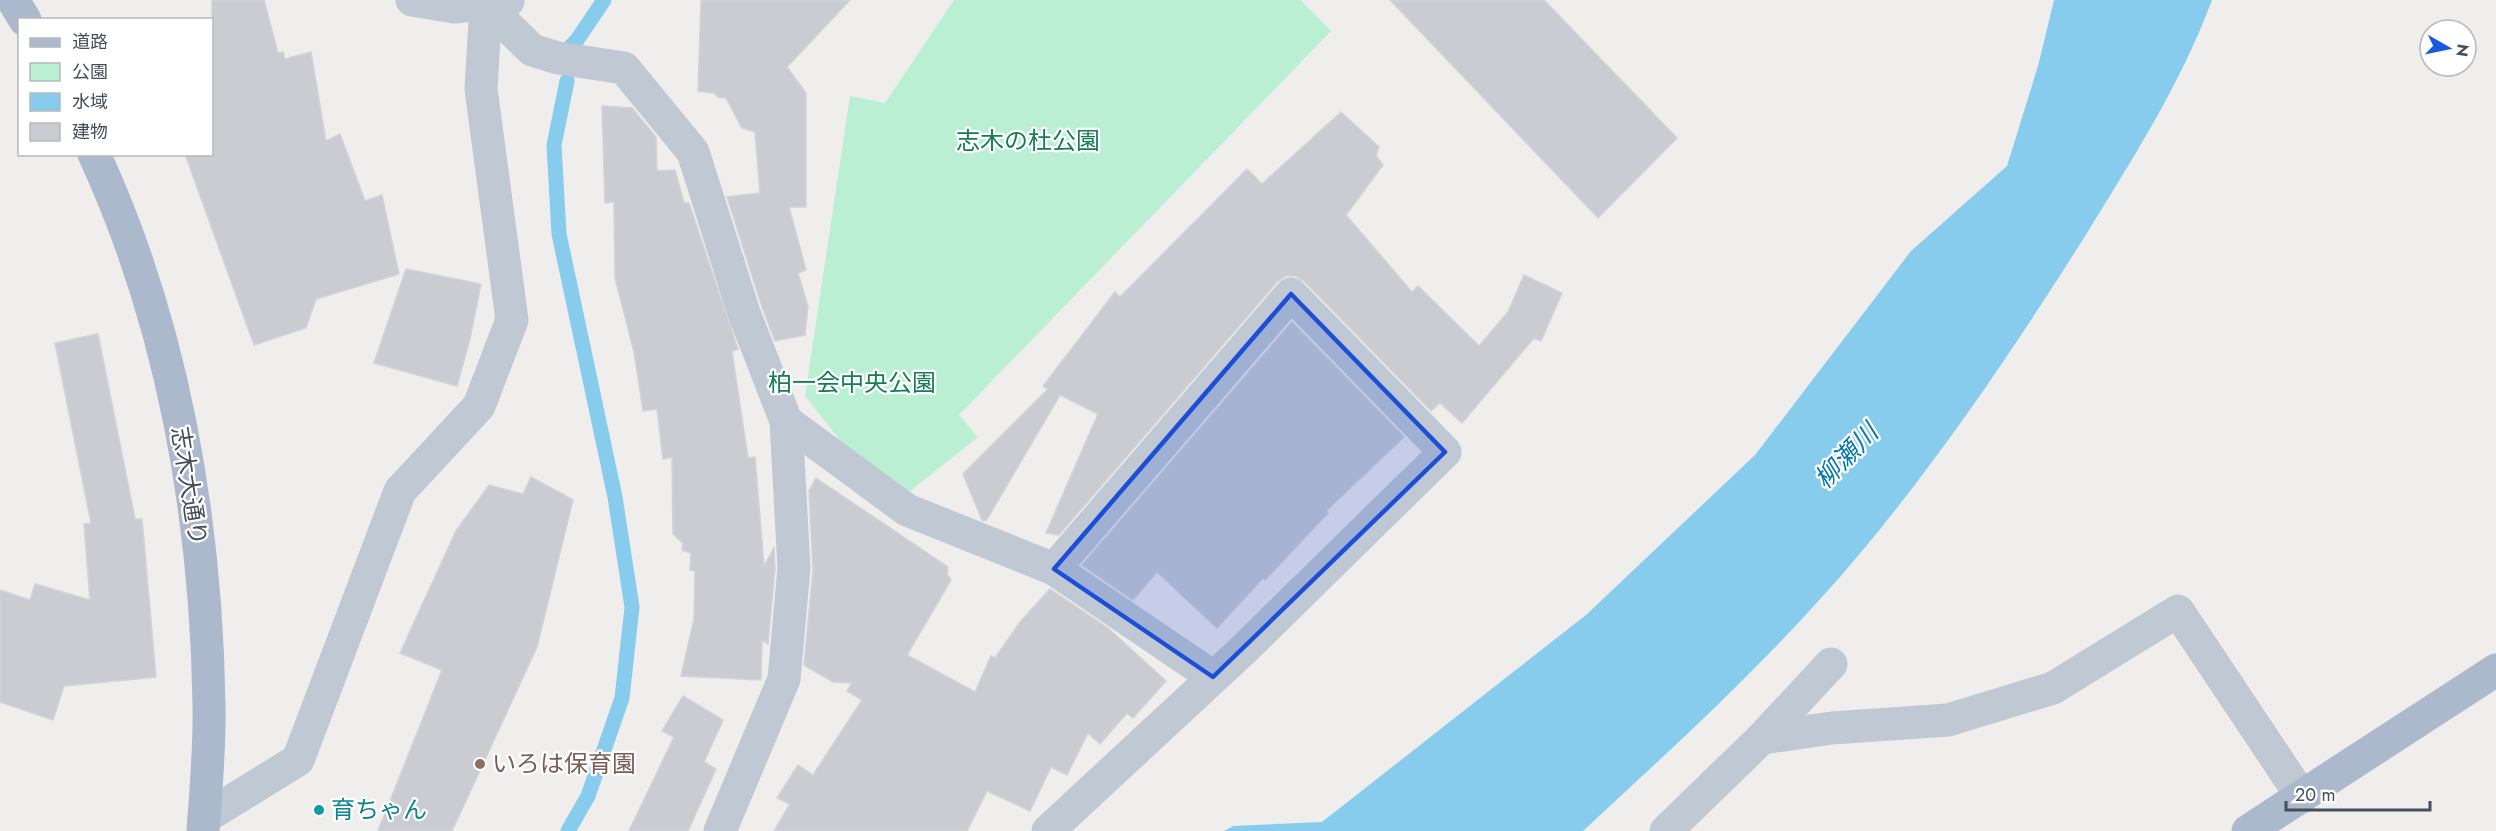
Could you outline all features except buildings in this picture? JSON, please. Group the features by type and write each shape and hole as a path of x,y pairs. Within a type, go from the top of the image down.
{"main road":[{"path":"13,0 24,18"},
{"name":"志木大通り","path":"95,156 111,191 153,312 186,450 204,586 209,705 204,824"},
{"path":"2248,831 2496,670"}],"street":[{"path":"412,0 454,7 498,3"},
{"path":"498,3 532,50 558,58 624,68 693,152 744,313 786,421 794,568 784,679 720,831"},
{"path":"204,824 298,760 400,491 479,406 512,320 481,89 498,3"},
{"path":"1048,831 1214,676 1444,452 1291,294 1054,569"},
{"path":"786,421 906,510 1054,569 1214,676"},
{"path":"1762,738 1832,728 1948,720 2054,688 2178,611 2302,797"},
{"path":"1666,831 1762,738 1831,664"}],"highlighted area":[{"path":"1291,294 1445,452 1213,677 1054,569"}],"green space":[{"name":"志木の杜公園","path":"954,0 1301,0 1331,31 959,415 978,437 909,492 851,454 805,396 850,96 885,103"}],"water":[{"name":"柳瀬川","path":"2054,0 2212,0 2185,63 2153,124 2031,321 1921,477 1862,551 1797,625 1692,729 1583,831 1224,831 1233,826 1322,822 1586,615 1755,455 1911,251 2007,166 2038,66"}],"waterway":[{"path":"560,57 577,40 604,0"},
{"path":"567,81 554,145 559,234 615,497 632,607 622,698 588,796 568,831"}],"place":[{"name":"いろは保育園","path":"480,764"},
{"name":"育ちゃん","path":"319,810"}],"park label":[{"name":"柏一会中央公園","path":"852,383"}]}
